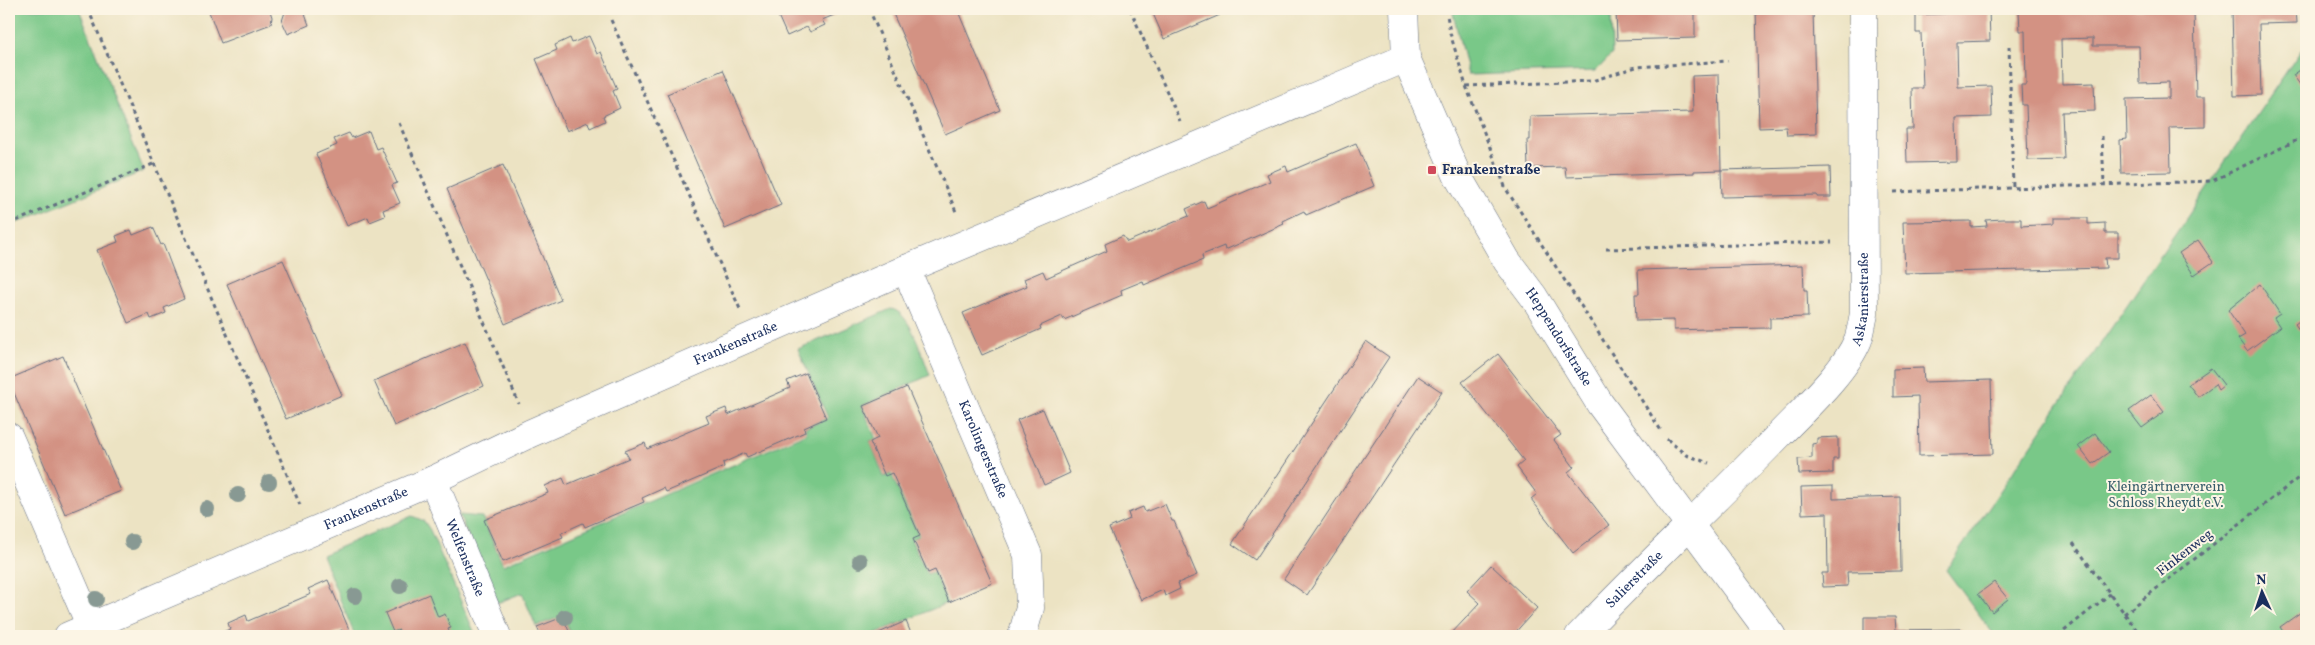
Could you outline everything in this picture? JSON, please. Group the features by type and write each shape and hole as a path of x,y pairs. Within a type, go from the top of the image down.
{"street":[{"name":"Heppendorfstraße","path":"1404,9 1406,58 1457,175 1507,261 1534,297 1600,404 1692,525 1772,636"},
{"name":"Askanierstraße","path":"1692,525 1812,401 1843,364 1858,340 1864,314 1863,9"},
{"name":"Frankenstraße","path":"80,632 433,480 531,433 906,269 1406,58"},
{"name":"Karolingerstraße","path":"906,269 1028,555 1030,608 1022,636"},
{"path":"9,437 80,632"},
{"name":"Welfenstraße","path":"433,480 497,636"},
{"name":"Salierstraße","path":"1579,636 1633,579 1692,525"}],"path":[{"path":"88,9 312,532"},
{"path":"869,9 969,242"},
{"path":"1130,9 1192,147"},
{"path":"1446,9 1450,32 1466,86 1506,189 1637,395 1668,440 1686,454 1710,464"},
{"path":"611,20 752,337"},
{"path":"2009,46 2014,188"},
{"path":"1466,86 1592,81 1636,66 1728,61"},
{"path":"400,123 531,433"},
{"path":"2102,136 2104,184"},
{"path":"1888,192 2212,181 2306,136"},
{"path":"9,224 153,164"},
{"path":"1606,249 1840,242"},
{"name":"Finkenweg","path":"2124,614 2306,472"},
{"path":"2073,543 2141,636"},
{"path":"2058,636 2110,594"}],"green space":[{"path":"9,9 79,9 144,171 9,226"},
{"path":"1452,9 1611,9 1612,54 1596,71 1468,75"},
{"name":"Kleingärtnerverein Schloss Rheydt e.V.","path":"2306,43 2306,636 1995,636 1946,570"},
{"path":"891,309 898,312 910,326 930,375 862,406 876,439 870,441 884,477 891,474 919,536 911,539 927,574 934,572 947,603 869,636 572,636 563,616 536,626 522,593 497,603 459,515 482,517 503,565 807,433 805,428 828,418 798,349"},
{"path":"412,516 424,521 430,530 476,636 355,636 322,555"}],"building":[{"path":"208,9 265,9 270,11 272,17 271,24 221,43"},
{"path":"286,9 303,9 309,25 288,34 282,21"},
{"path":"775,9 837,9 839,13 822,20 825,25 810,32 807,27 787,36"},
{"path":"891,9 957,9 1000,110 945,134"},
{"path":"1151,9 1218,9 1220,15 1164,39"},
{"path":"1616,9 1695,9 1695,38 1617,40"},
{"path":"1756,9 1813,9 1816,134 1787,135 1786,127 1759,128"},
{"path":"1961,9 1989,9 1990,41 1957,42 1958,87 1991,86 1992,117 1956,118 1957,162 1907,163 1906,129 1913,129 1912,88 1923,88 1921,33 1916,33 1916,15 1961,13"},
{"path":"2034,9 2194,9 2196,97 2205,97 2205,127 2170,128 2171,172 2121,173 2120,140 2127,139 2126,99 2169,98 2169,82 2140,83 2139,46 2093,46 2093,38 2061,39 2062,84 2094,83 2095,111 2062,112 2064,159 2028,160 2026,105 2022,105 2021,85 2026,85 2025,31 2020,31 2019,11 2034,11"},
{"path":"2232,9 2296,9 2297,23 2259,24 2261,95 2234,96"},
{"path":"589,36 597,54 601,52 617,89 613,91 620,108 603,116 605,121 590,128 588,122 567,131 536,59 557,50 555,45 570,38 572,43"},
{"path":"2306,66 2306,93 2293,75"},
{"path":"723,70 781,205 725,229 667,94"},
{"path":"1719,75 1721,170 1694,171 1694,173 1566,177 1565,167 1528,168 1527,140 1530,140 1530,116 1693,112 1692,76"},
{"path":"369,131 376,149 381,147 397,183 392,185 400,203 383,210 385,216 370,222 368,217 347,226 316,154 337,145 334,139 349,133 352,138"},
{"path":"1356,143 1374,186 1306,215 1304,211 1283,221 1284,224 1225,250 1224,246 1202,255 1203,260 1144,285 1143,281 1121,290 1122,295 1064,320 1062,316 1040,326 1041,329 982,355 963,313 1027,286 1024,279 1043,271 1046,278 1107,251 1105,244 1123,236 1127,242 1189,216 1186,209 1204,201 1207,208 1270,181 1267,174 1286,166 1288,172"},
{"path":"503,165 561,300 505,324 447,189"},
{"path":"1830,167 1831,197 1817,197 1817,195 1722,197 1721,170"},
{"path":"2053,218 2088,218 2088,224 2105,223 2105,233 2118,233 2118,258 2105,258 2106,268 1905,273 1903,222 1971,221 1971,227 1987,226 1986,220 2021,219 2021,226 2053,224"},
{"path":"153,227 161,245 163,244 184,299 164,308 166,313 151,319 149,314 128,323 97,250 118,242 116,236 131,230 133,235"},
{"path":"2198,240 2213,262 2194,275 2179,253"},
{"path":"283,260 342,395 286,419 227,284"},
{"path":"1803,265 1804,290 1807,290 1808,317 1770,318 1770,328 1674,330 1674,320 1636,321 1635,294 1639,294 1638,270"},
{"path":"2260,284 2280,314 2274,318 2280,327 2247,351 2238,339 2245,335 2228,310"},
{"path":"2306,316 2306,340 2295,324"},
{"path":"1366,341 1389,357 1255,560 1232,544"},
{"path":"465,342 484,386 394,426 374,381"},
{"path":"1498,354 1561,435 1554,440 1574,467 1568,472 1609,525 1573,553 1531,499 1537,494 1517,467 1524,461 1462,382"},
{"path":"63,356 121,491 65,514 9,381 9,379"},
{"path":"1923,368 1924,382 1991,380 1993,454 1919,456 1918,396 1893,397 1893,369"},
{"path":"2211,368 2224,385 2218,390 2215,384 2198,397 2188,384"},
{"path":"806,373 826,418 804,428 805,432 747,457 745,453 723,463 724,467 666,492 664,488 642,498 644,502 585,527 583,523 561,533 563,537 503,562 484,520 548,493 545,486 563,478 566,485 629,458 625,451 645,443 647,449 709,423 706,416 726,408 728,415 790,388 787,381"},
{"path":"1418,376 1442,392 1307,595 1284,579"},
{"path":"907,387 992,583 949,602 935,570 928,573 913,539 920,536 892,473 885,476 870,442 878,438 863,406"},
{"path":"2151,395 2164,412 2142,428 2129,411"},
{"path":"1043,409 1070,473 1044,485 1017,420"},
{"path":"2095,433 2109,452 2092,464 2078,446"},
{"path":"1838,437 1838,459 1833,459 1833,473 1799,474 1798,459 1812,458 1812,444 1817,443 1817,438"},
{"path":"1833,486 1833,499 1900,497 1901,571 1847,572 1848,586 1823,587 1822,573 1828,573 1827,513 1802,514 1801,487"},
{"path":"1165,504 1197,575 1178,583 1180,589 1165,596 1163,590 1141,600 1109,528 1130,519 1128,513 1143,507 1145,512"},
{"path":"1491,565 1537,608 1512,636 1449,636 1480,603 1467,591"},
{"path":"328,580 351,634 344,636 342,630 328,636 213,636 230,629 228,623 246,615 248,621 311,594 308,589"},
{"path":"1994,582 2008,599 1992,612 1978,594"},
{"path":"429,594 438,617 445,614 451,628 448,629 451,636 401,636 399,630 393,632 385,613"},
{"path":"2301,612 2306,620 2306,635 2286,636 2280,627"},
{"path":"563,617 571,636 541,636 537,627"},
{"path":"1864,617 1895,617 1896,630 1961,629 1962,636 1864,636"},
{"path":"906,621 912,636 872,636"}],"place":[{"name":"Frankenstraße","path":"1432,170"}]}
